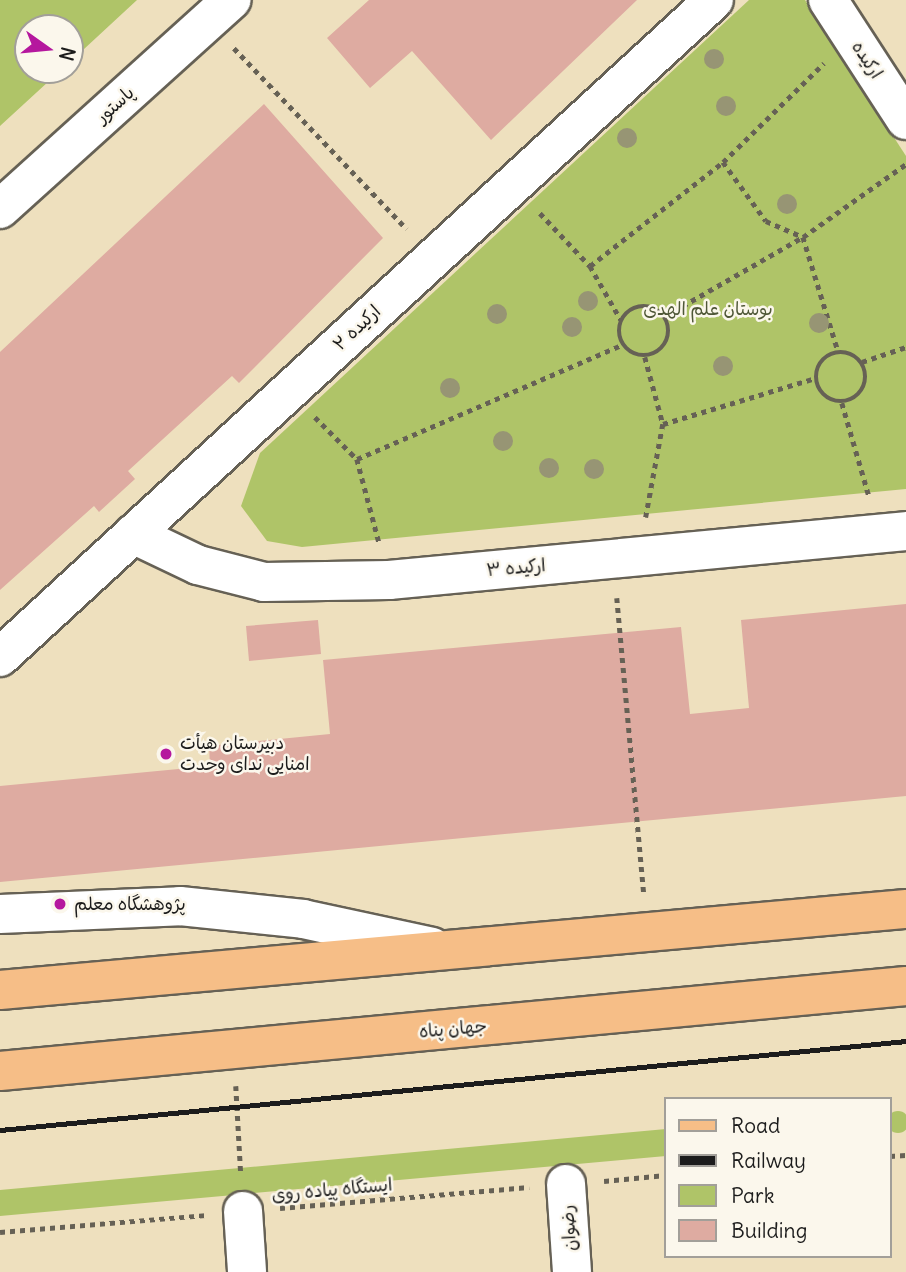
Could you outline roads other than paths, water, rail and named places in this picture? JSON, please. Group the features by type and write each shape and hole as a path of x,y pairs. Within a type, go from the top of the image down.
{"main road":[{"path":"0,990 906,909"},
{"name":"جهان پناه","path":"0,1071 906,986"}],"street":[{"name":"ارکیده ۲","path":"0,657 715,0"},
{"name":"ارکیده","path":"828,0 906,120"},
{"name":"پاستور","path":"0,209 219,10"},
{"name":"ارکیده ۳","path":"134,534 198,565 264,582 389,580 893,532"},
{"path":"0,914 180,906 303,919 451,951"},
{"name":"رضوان","path":"566,1184 572,1272"},
{"path":"243,1211 247,1272"}],"railway":[{"path":"0,1130 906,1041"}],"place":[{"name":"دبیرستان هیأت امنایی ندای وحدت","path":"166,754"},
{"name":"پژوهشگاه معلم","path":"60,904"}],"park label":[{"name":"بوستان علم الهدی","path":"708,309"}]}
